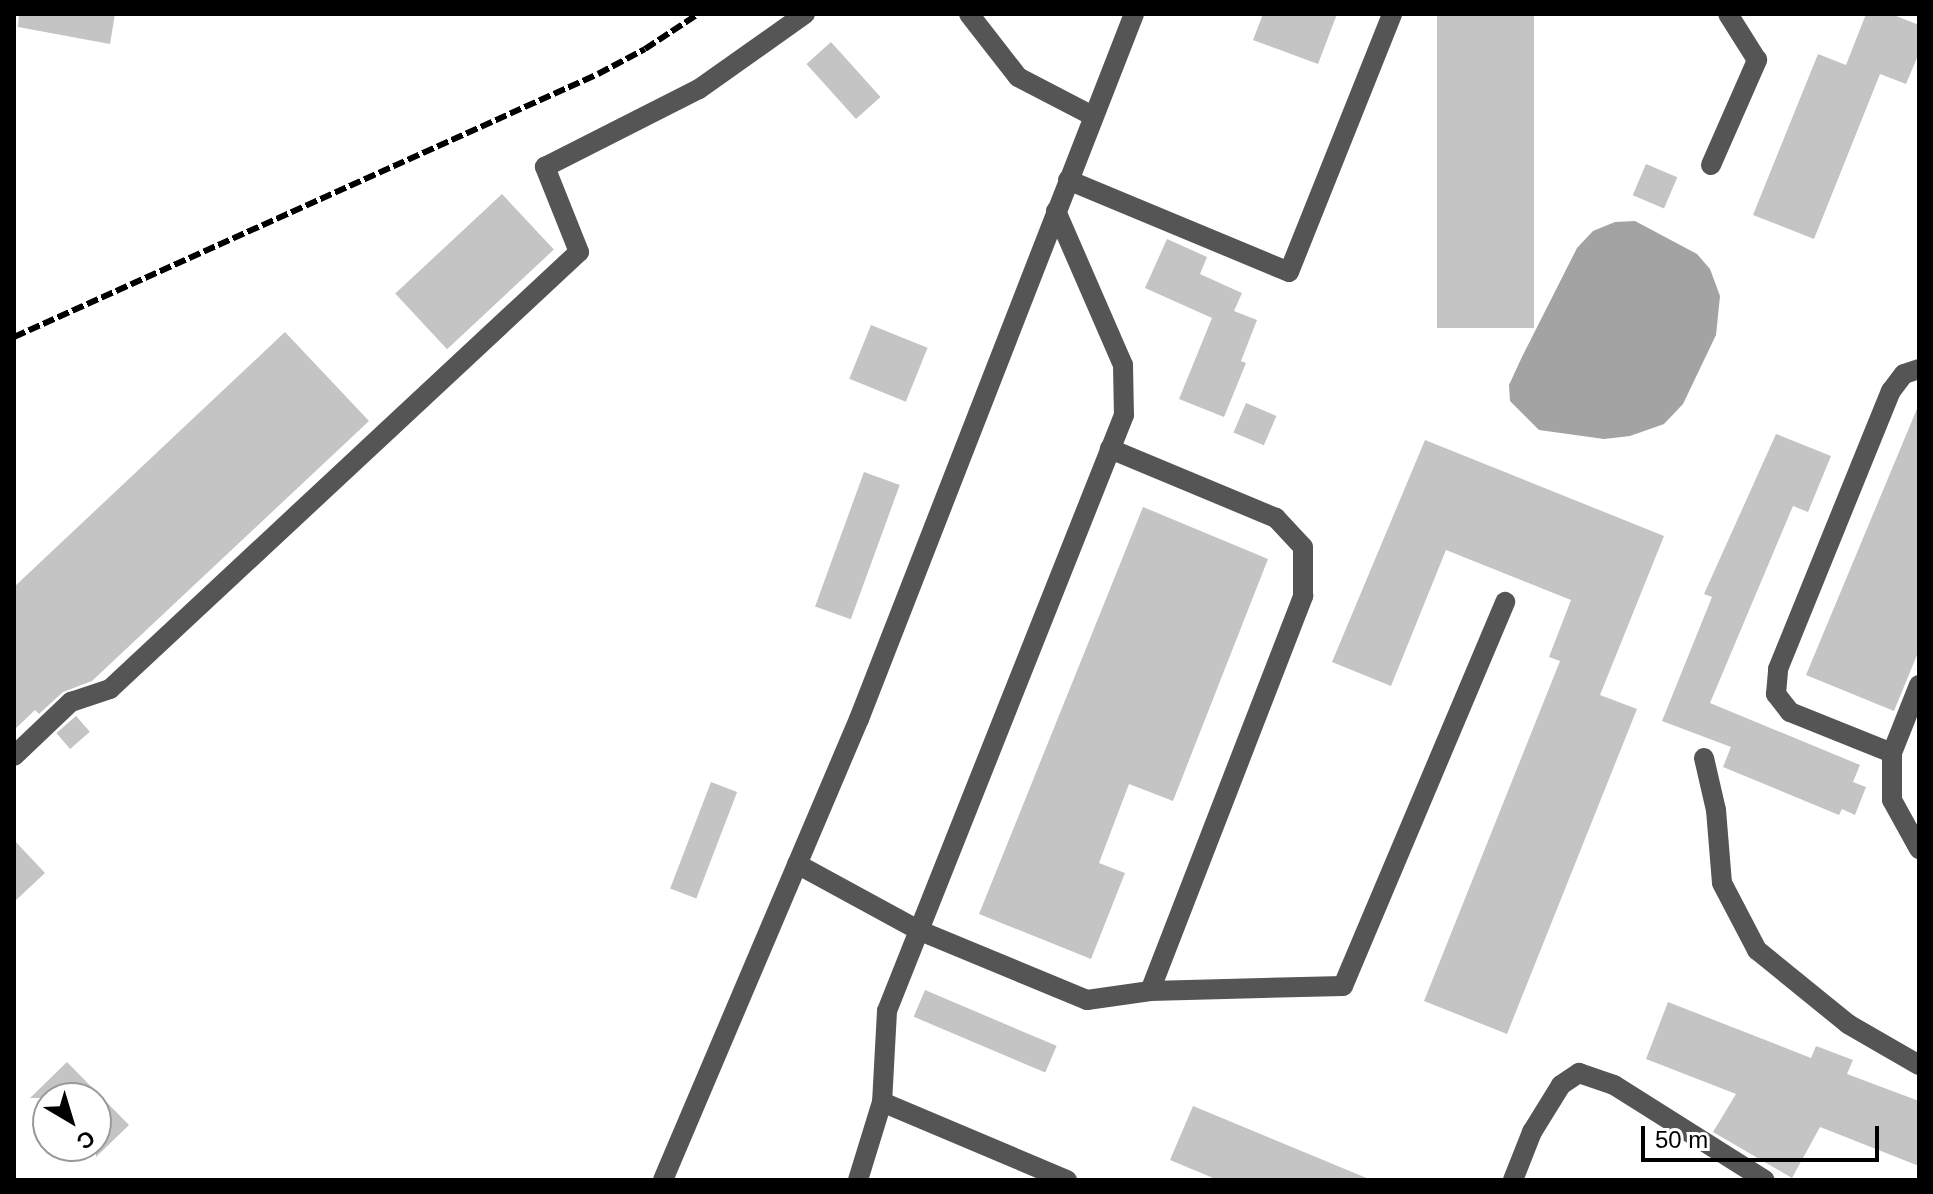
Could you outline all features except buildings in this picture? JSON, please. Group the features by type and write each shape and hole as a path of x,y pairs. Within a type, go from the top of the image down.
{"street":[{"path":"14,756 71,702 110,689 579,252 545,167 699,89 805,14"},
{"path":"969,14 1018,77 1093,116"},
{"path":"663,1180 859,719 1134,14"},
{"path":"1068,180 1289,272 1392,14"},
{"path":"1711,165 1757,60 1728,14"},
{"path":"858,1180 882,1102 887,1011 1124,415 1123,365 1056,211"},
{"path":"1892,753 1790,712 1776,694 1778,669 1891,391 1904,374 1919,369"},
{"path":"1110,449 1276,518 1303,547 1303,596 1150,991"},
{"path":"797,864 918,930 1087,1000 1150,991 1343,986 1505,602"},
{"path":"1919,685 1892,753 1892,800 1919,849"},
{"path":"1704,758 1716,810 1722,883 1757,950 1848,1024 1919,1065"},
{"path":"1513,1180 1532,1132 1561,1085 1579,1073 1614,1085 1765,1180"},
{"path":"882,1102 1067,1180"}],"shaded area":[{"path":"1635,221 1697,254 1710,269 1720,296 1716,335 1683,404 1664,424 1630,436 1604,439 1539,430 1510,401 1509,385 1577,248 1593,231 1615,222"}],"railway":[{"path":"14,337 598,74 645,49 698,14"}]}
